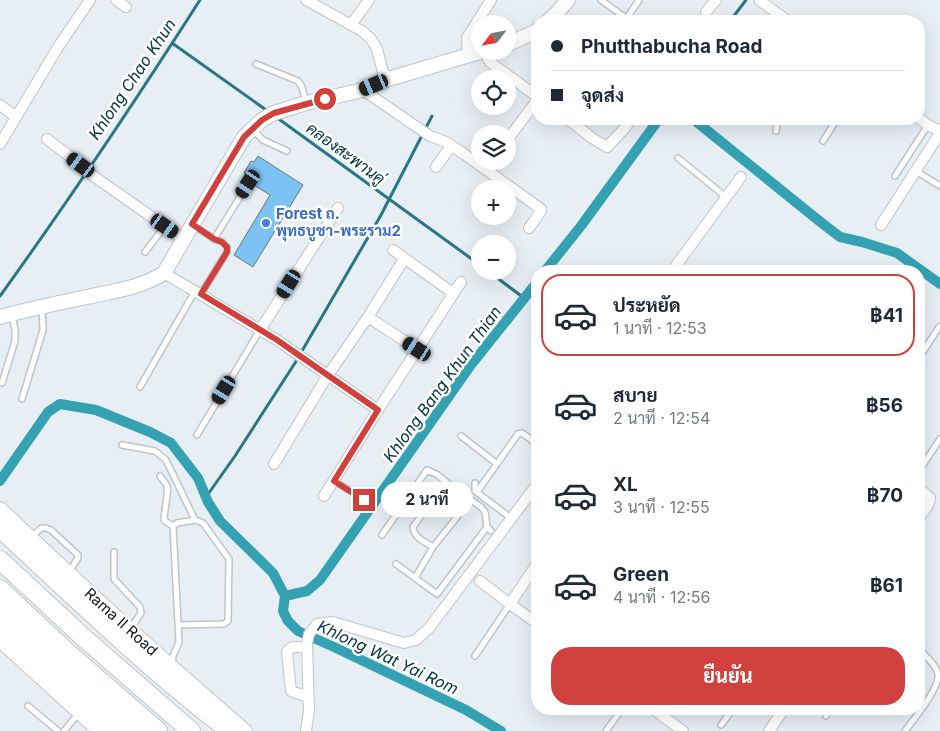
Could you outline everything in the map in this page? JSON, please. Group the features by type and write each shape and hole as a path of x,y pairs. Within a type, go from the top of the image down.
{"highway":[{"path":"5,524 100,621 226,729"},
{"name":"Rama II Road","path":"0,551 100,644 200,731"},
{"path":"0,560 77,632 191,731"},
{"path":"0,589 86,669 158,731"},
{"path":"0,608 140,731"},
{"path":"0,622 120,731"}],"main road":[{"path":"555,15 568,0"},
{"path":"516,40 531,34"},
{"path":"5,316 136,286 154,280 164,273 244,137 263,121 306,103 363,90 385,80 471,55"},
{"name":"Rama II Road","path":"0,509 5,524 31,538 171,668 245,731"},
{"path":"0,640 100,731"}],"street":[{"path":"0,144 58,47 90,0"},
{"path":"116,0 126,7"},
{"path":"306,0 362,31 371,39 377,49 385,80"},
{"path":"351,25 369,0"},
{"path":"468,56 467,38 491,0"},
{"path":"706,12 716,0"},
{"path":"759,0 780,15"},
{"path":"489,60 491,64 531,93"},
{"path":"363,90 430,136 451,146 541,209 529,228"},
{"path":"0,105 16,117"},
{"path":"516,128 531,108"},
{"path":"881,225 940,132 925,123"},
{"path":"576,125 607,147 627,125"},
{"path":"47,140 92,175 183,239"},
{"path":"436,167 451,146"},
{"path":"676,265 741,177"},
{"path":"260,330 338,208"},
{"path":"393,250 453,292"},
{"path":"274,464 328,375 368,317 404,259"},
{"path":"164,273 277,340 378,410"},
{"path":"324,496 461,282"},
{"path":"368,317 417,349"},
{"path":"306,731 309,711 307,646 309,634 317,624 333,622 404,643 416,640 430,627 531,492"},
{"path":"925,493 930,500 925,509"},
{"path":"510,604 531,572"},
{"path":"480,581 531,619"},
{"path":"307,646 293,647 287,652 291,691 308,696"},
{"path":"661,715 683,731"},
{"path":"769,731 777,715"}],"lane":[{"path":"601,0 621,15"},
{"path":"631,15 639,0"},
{"path":"256,64 298,80 306,103"},
{"path":"263,121 263,140 287,151"},
{"path":"776,132 777,125"},
{"path":"823,142 834,125"},
{"path":"896,176 928,125"},
{"path":"678,158 727,197"},
{"path":"916,171 940,186"},
{"path":"214,239 248,184"},
{"path":"140,387 198,293 227,252 227,247 222,242 214,239 192,224"},
{"path":"145,252 165,226"},
{"path":"22,399 43,330 42,306"},
{"path":"2,383 15,341 15,330 5,316"},
{"path":"925,349 939,327"},
{"path":"197,435 260,330"},
{"path":"477,492 519,433 531,440"},
{"path":"461,436 496,463"},
{"path":"925,462 940,439"},
{"path":"122,446 155,451 166,460 195,520"},
{"path":"382,535 428,470 438,475 481,507 485,512 489,529 437,594"},
{"path":"160,476 168,489 164,520 173,526"},
{"path":"334,481 364,500"},
{"path":"433,548 415,535 413,527 446,482"},
{"path":"475,482 475,490 511,518"},
{"path":"415,578 433,548 457,517"},
{"path":"173,526 177,523 195,520 203,523 229,559 228,621 224,624 178,625"},
{"path":"171,668 173,656 179,642 173,526"},
{"path":"31,538 41,528 46,528 78,554 78,558 68,573"},
{"path":"114,552 114,579 140,607 141,613 129,630"},
{"path":"396,564 448,603"},
{"path":"475,656 510,604"},
{"path":"925,656 936,668 939,678 936,688 925,705"},
{"path":"28,706 58,731"},
{"path":"64,731 79,713"},
{"path":"606,731 618,715"},
{"path":"722,725 729,715"},
{"path":"905,731 917,715"}],"building":[{"name":"Forest ถ. พุทธบูชา-พระราม2","path":"258,156 303,185 253,267 234,255 270,195 247,180 249,176 244,173 251,161 254,162"}],"waterway":[{"name":"Khlong Chao Khun","path":"0,296 52,223 200,0"},
{"path":"735,15 746,0"},
{"name":"คลองสะพานคู่","path":"172,43 269,112"},
{"path":"206,497 295,363 381,215 432,116"},
{"name":"คลองสะพานคู่","path":"276,117 471,258"},
{"name":"Khlong Bang Khun Thian","path":"550,265 581,226 655,125"},
{"name":"Khlong Bang Khun Thian","path":"700,125 840,237 897,253 914,265"},
{"name":"Khlong Bang Khun Thian","path":"925,273 940,284"},
{"name":"คลองสะพานคู่","path":"500,280 524,298"},
{"name":"Khlong Bang Khun Thian","path":"0,481 48,412 60,404 96,410 150,432 171,443 198,478 208,502 220,521 273,573 285,596 307,591 320,580 471,365 531,290"},
{"name":"Khlong Wat Yai Rom","path":"285,596 283,611 288,621 298,631 466,710 501,731"}],"place":[{"name":"Forest ถ. พุทธบูชา-พระราม2","path":"266,223"}],"route":[{"path":"325,99 274,113 262,120 244,137 192,224 227,247 227,252 201,294 277,340 378,410 334,481 364,500"}]}
